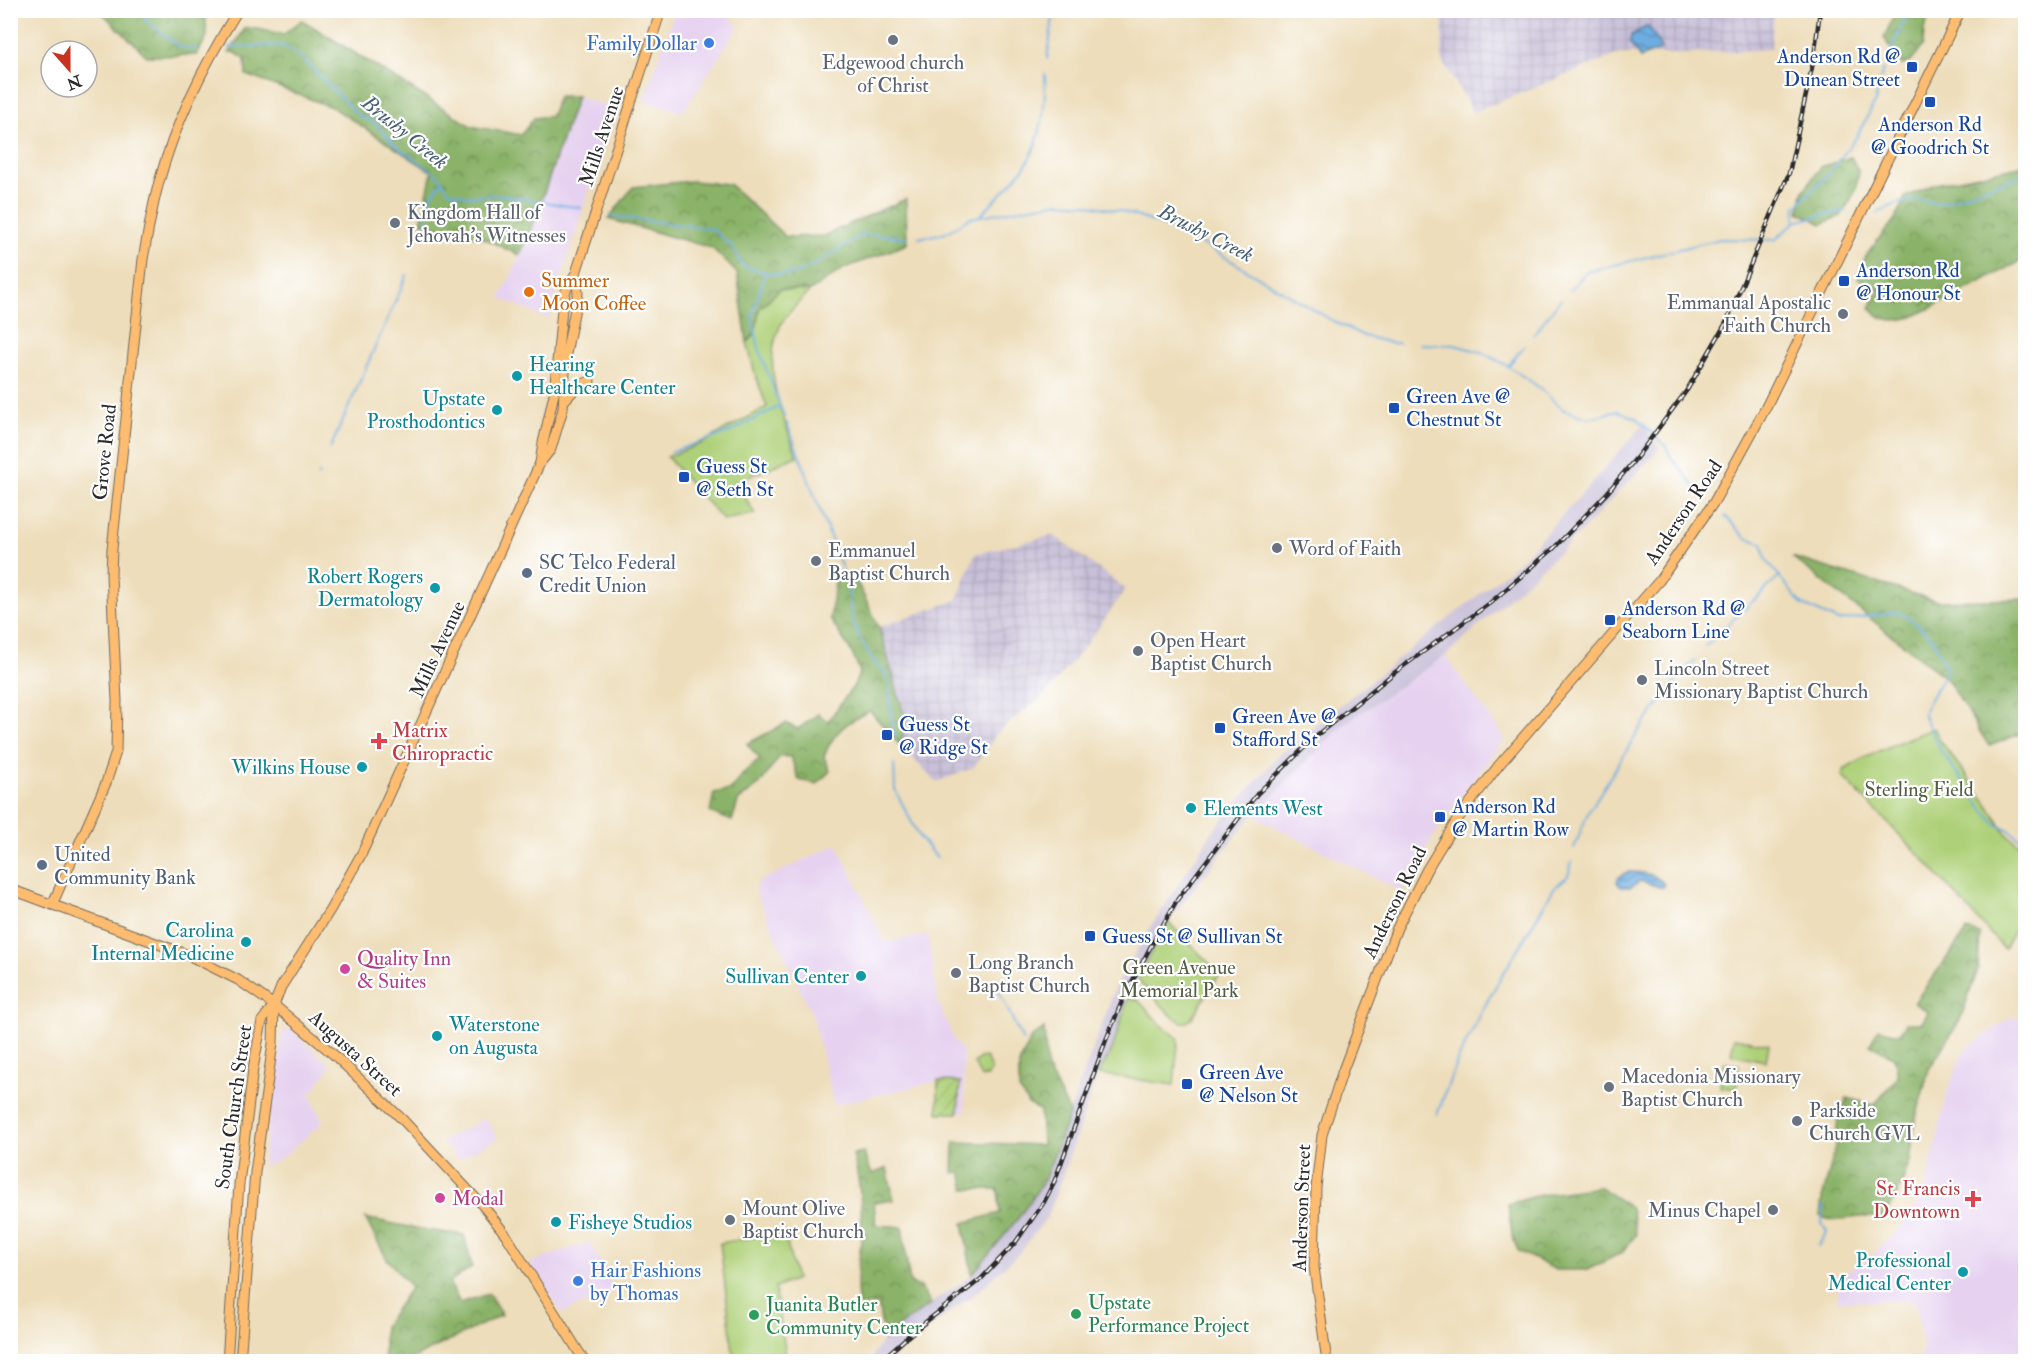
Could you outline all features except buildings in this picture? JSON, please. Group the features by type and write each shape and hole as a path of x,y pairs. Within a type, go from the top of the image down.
{"main road":[{"name":"Grove Road","path":"52,905 106,783 116,752 117,701 111,574 112,549 143,259 151,214 168,153 192,90 238,10"},
{"name":"Mills Avenue","path":"540,464 554,394 566,290 576,273 661,10"},
{"name":"Anderson Road","path":"1372,991 1397,928 1457,820 1499,765 1640,603 1700,525 1735,468 1961,10"},
{"name":"Mills Avenue","path":"274,1005 281,987 362,854 540,464 551,449 563,409 567,354 578,293 576,273"},
{"path":"564,401 578,386 590,381"},
{"name":"Augusta Street","path":"10,889 188,955 238,980 274,1005 333,1054 403,1120 484,1207 506,1235 585,1362"},
{"name":"Anderson Street","path":"1327,1362 1314,1267 1314,1216 1319,1154 1325,1122 1372,991"},
{"name":"South Church Street","path":"227,1362 239,1184 254,1069 262,1021 274,1005"},
{"name":"South Church Street","path":"240,1362 255,1172 273,1043 274,1005"}],"shaded area":[{"path":"675,11 725,11 738,27 683,112 644,101"},
{"path":"1443,11 1774,11 1771,49 1682,54 1619,54 1473,112 1442,60"},
{"path":"577,96 615,109 548,319 500,298 528,240"},
{"path":"1646,422 1649,434 1660,448 1580,533 1445,656 1344,724 1253,815 1232,840 1168,922 1138,976 1128,998 1112,1050 1098,1074 1048,1216 1020,1252 980,1290 913,1339 890,1361 872,1362 874,1353 898,1326 972,1275 1019,1217 1044,1181 1116,986 1213,831 1279,755 1518,563"},
{"path":"1053,535 1126,589 1092,637 1046,694 998,732 973,768 936,782 901,746 905,718 879,627 957,600 975,554"},
{"path":"1445,656 1505,738 1451,810 1409,874 1402,892 1253,815 1344,724"},
{"path":"837,844 885,942 928,935 938,1002 955,1042 964,1052 965,1112 938,1113 938,1081 834,1105 813,1017 755,891 758,882"},
{"name":"St. Francis Downtown","path":"2011,1017 2018,1017 2026,1035 2025,1361 1921,1361 1923,1346 1915,1301 1838,1301 1839,1279 1885,1244 1913,1210 1926,1187 1947,1092 1961,1057 1967,1048"},
{"path":"286,1030 291,1030 331,1066 310,1095 323,1122 275,1162 262,1166 282,1034"},
{"path":"485,1118 498,1138 459,1159 441,1142"},
{"path":"590,1242 615,1291 562,1313 529,1263"}],"green space":[{"path":"100,11 205,11 207,36 197,55 147,56"},
{"path":"1896,11 1932,11 1924,29 1923,45 1911,62 1902,65 1884,38"},
{"path":"302,20 471,126 521,135 534,118 551,116 558,96 577,96 528,240 519,255 484,238 421,223 432,172 334,108 246,75 245,59 234,52 229,53 246,27 284,34"},
{"path":"1851,157 1859,172 1855,192 1841,216 1822,224 1799,212 1804,190 1821,167"},
{"path":"2025,165 2025,259 1913,317 1890,320 1879,316 1870,308 1879,289 1858,278 1860,269 1868,253 1897,217 1905,197 1935,184"},
{"path":"691,181 729,184 786,237 823,236 906,199 907,244 843,269 810,291 780,289 759,309 755,334 747,342 737,273 712,248 608,219 633,187"},
{"path":"780,289 810,291 781,325 774,346 772,362 781,410 797,456 736,482 755,514 723,520 667,457 700,444 767,407 747,342 755,334 759,309"},
{"path":"1792,557 1937,601 2025,599 2025,732 1989,746 1947,679"},
{"path":"836,575 855,578 879,627 905,718 901,746 870,711 854,719 836,734 824,757 830,771 817,784 799,780 791,757 780,756 760,784 738,801 732,821 710,812 714,793 731,790 743,774 760,759 747,744 786,723 798,729 818,714 828,721 853,687 860,672 851,651 830,619"},
{"name":"Sterling Field","path":"1934,728 1941,742 1986,802 2005,832 2025,850 2025,908 2004,949 1928,864 1842,776 1844,770 1866,758"},
{"name":"Green Avenue Memorial Park","path":"1168,922 1213,967 1222,970 1192,1018 1187,1022 1181,1022 1171,1015 1141,984 1138,976"},
{"path":"1967,930 1980,934 1978,969 1960,1020 1929,1069 1915,1122 1910,1161 1898,1193 1883,1218 1834,1220 1820,1216 1834,1153 1838,1119 1847,1098 1874,1105 1898,1077 1895,1058 1870,1045 1878,1029 1899,1034 1906,1023 1922,1023 1928,1012 1914,1003"},
{"name":"Green Avenue Memorial Park","path":"1128,998 1137,999 1163,1027 1177,1037 1174,1085 1098,1074 1112,1050"},
{"path":"1044,1028 1047,1068 1070,1113 1044,1181 1019,1217 972,1275 963,1223 1000,1213 998,1189 965,1189 961,1172 953,1173 954,1142 1042,1145 1040,1110 1028,1104 1019,1089 1019,1064 1031,1038"},
{"path":"1734,1038 1769,1044 1766,1061 1731,1054"},
{"path":"986,1057 991,1070 988,1076 981,1077 974,1063"},
{"path":"1723,1063 1739,1065 1736,1089 1720,1087"},
{"path":"938,1081 960,1082 958,1113 938,1113"},
{"path":"863,1152 872,1174 887,1168 894,1200 874,1202 876,1225 902,1227 910,1283 920,1287 931,1304 899,1326 884,1340 878,1304 860,1307 858,1299 857,1282 862,1216 853,1154"},
{"path":"1600,1187 1631,1208 1636,1234 1623,1252 1587,1270 1556,1270 1518,1251 1512,1235 1508,1204 1540,1195"},
{"path":"365,1218 464,1235 472,1267 449,1282 460,1303 489,1294 502,1315 407,1361 384,1361 384,1326 411,1287 387,1259"},
{"name":"Juanita Butler Community Center","path":"784,1232 796,1279 775,1288 787,1361 734,1361 720,1243"}],"water":[{"path":"1648,26 1662,49 1640,58 1630,43 1631,35"},
{"path":"1629,872 1653,876 1664,884 1663,887 1640,881 1631,887 1621,887 1617,882 1618,878"}],"waterway":[{"name":"Brushy Creek","path":"148,10 145,19 180,47 196,49"},
{"path":"1047,59 1054,10"},
{"path":"1890,52 1908,10"},
{"name":"Brushy Creek","path":"228,47 282,45 302,58 359,116 375,123 397,147 438,175 449,191 468,196 502,195 581,208"},
{"path":"1795,222 1796,207 1829,173 1856,138 1875,102 1883,69"},
{"path":"981,215 1017,177 1032,153 1042,120 1045,74"},
{"path":"1877,213 1896,204 1915,200 1940,203 2026,174"},
{"path":"426,222 432,195 442,181"},
{"name":"Brushy Creek","path":"918,238 946,233 970,218 1059,202 1121,211 1162,225 1206,246 1333,321 1364,336 1399,343"},
{"path":"1570,290 1586,272 1720,239 1775,240 1795,222 1846,211"},
{"name":"Brushy Creek","path":"611,216 712,229 732,246 742,265 760,271 786,275 807,269 862,236 875,234 907,238"},
{"path":"765,273 752,317 760,352 784,416"},
{"path":"330,449 407,275"},
{"path":"1533,335 1561,299"},
{"name":"Brushy Creek","path":"1420,344 1454,345 1481,352 1508,366 1540,388 1562,409 1579,415 1588,418 1618,411 1636,418 1665,445 1671,457 1700,493"},
{"path":"1508,366 1525,345"},
{"path":"671,452 730,432 780,406"},
{"path":"787,423 843,571"},
{"name":"Brushy Creek","path":"1725,516 1746,538 1762,543 1766,559 1801,604 1838,621 1899,612 1930,635 1947,670 1925,708 1923,713 1925,718 1942,752 1995,824 2008,829 2026,844"},
{"path":"1705,646 1780,576"},
{"path":"848,588 852,618 859,637 876,664 885,673 889,683 895,737"},
{"path":"1680,675 1695,660"},
{"path":"1574,848 1588,813 1640,729 1676,681"},
{"path":"894,764 895,790 920,838 937,858"},
{"path":"1437,1115 1457,1061 1489,998 1554,888 1568,876 1572,861"},
{"path":"998,989 1023,1041"},
{"path":"1818,1246 1827,1232 1822,1223 1823,1206"}],"railway":[{"path":"879,1362 914,1331 981,1279 1015,1243 1044,1202 1055,1180 1123,999 1177,900 1257,794 1317,735 1394,673 1490,603 1554,548 1607,493 1687,390 1726,323 1789,173 1814,58 1820,10"}],"place":[{"name":"Edgewood church of Christ","path":"893,40"},
{"name":"Family Dollar","path":"709,43"},
{"name":"Anderson Rd @ Dunean Street","path":"1912,67"},
{"name":"Anderson Rd @ Goodrich St","path":"1930,102"},
{"name":"Kingdom Hall of Jehovah’s Witnesses","path":"395,223"},
{"name":"Anderson Rd @ Honour St","path":"1844,281"},
{"name":"Summer Moon Coffee","path":"529,292"},
{"name":"Emmanual Apostalic Faith Church","path":"1843,314"},
{"name":"Hearing Healthcare Center","path":"517,376"},
{"name":"Green Ave @ Chestnut St","path":"1394,408"},
{"name":"Upstate Prosthodontics","path":"497,410"},
{"name":"Guess St @ Seth St","path":"684,477"},
{"name":"Word of Faith","path":"1277,548"},
{"name":"Emmanuel Baptist Church","path":"816,561"},
{"name":"SC Telco Federal Credit Union","path":"527,573"},
{"name":"Robert Rogers Dermatology","path":"435,588"},
{"name":"Anderson Rd @ Seaborn Line","path":"1610,620"},
{"name":"Open Heart Baptist Church","path":"1138,651"},
{"name":"Lincoln Street Missionary Baptist Church","path":"1642,680"},
{"name":"Green Ave @ Stafford St","path":"1220,728"},
{"name":"Guess St @ Ridge St","path":"887,735"},
{"name":"Matrix Chiropractic","path":"379,741"},
{"name":"Wilkins House","path":"362,767"},
{"name":"Elements West","path":"1191,808"},
{"name":"Anderson Rd @ Martin Row","path":"1440,817"},
{"name":"United Community Bank","path":"42,865"},
{"name":"Guess St @ Sullivan St","path":"1090,936"},
{"name":"Carolina Internal Medicine","path":"246,942"},
{"name":"Quality Inn & Suites","path":"345,969"},
{"name":"Long Branch Baptist Church","path":"956,973"},
{"name":"Sullivan Center","path":"861,976"},
{"name":"Waterstone on Augusta","path":"437,1036"},
{"name":"Green Ave @ Nelson St","path":"1187,1084"},
{"name":"Macedonia Missionary Baptist Church","path":"1609,1087"},
{"name":"Parkside Church GVL","path":"1797,1121"},
{"name":"Modal","path":"440,1198"},
{"name":"St. Francis Downtown","path":"1973,1199"},
{"name":"Minus Chapel","path":"1773,1210"},
{"name":"Mount Olive Baptist Church","path":"730,1220"},
{"name":"Fisheye Studios","path":"556,1222"},
{"name":"Professional Medical Center","path":"1963,1272"},
{"name":"Hair Fashions by Thomas","path":"578,1281"},
{"name":"Upstate Performance Project","path":"1076,1314"},
{"name":"Juanita Butler Community Center","path":"754,1315"}]}
